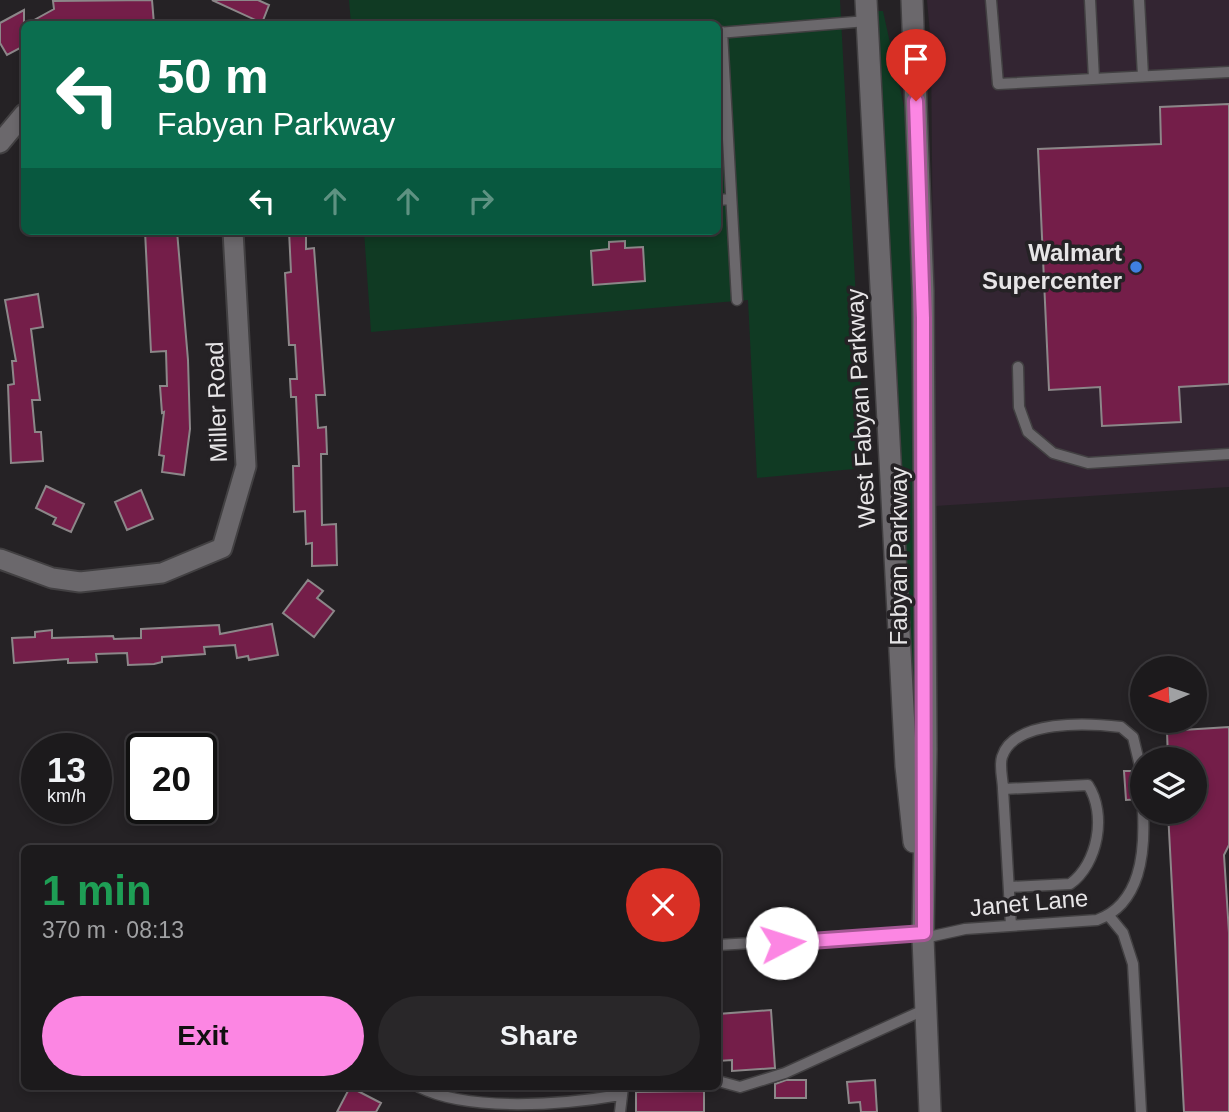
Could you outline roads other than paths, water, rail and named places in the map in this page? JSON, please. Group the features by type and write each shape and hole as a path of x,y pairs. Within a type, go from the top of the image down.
{"main road":[{"name":"Fabyan Parkway","path":"912,0 923,291 923,935 930,1112"},
{"name":"West Fabyan Parkway","path":"866,11 906,766 923,935"}],"street":[{"path":"0,143 21,118"},
{"name":"Miller Road","path":"0,559 52,578 80,582 162,573 222,548 246,466 233,235"}],"lane":[{"path":"991,0 998,85 1229,72"},
{"path":"1090,0 1094,79"},
{"path":"1139,0 1143,76"},
{"path":"721,32 866,11"},
{"path":"721,47 737,300"},
{"path":"721,200 731,200"},
{"path":"1018,367 1019,407 1028,432 1054,453 1088,463 1229,454"},
{"path":"1011,926 1001,758 1011,739 1029,729 1121,727 1133,737 1135,747"},
{"path":"1003,789 1088,785 1094,795 1095,808 1095,851 1080,877 1070,884 1009,887"},
{"name":"Janet Lane","path":"721,946 923,935 965,929 1097,920 1109,916 1129,894 1140,871 1145,846 1144,824"},
{"path":"1109,916 1123,933 1133,964 1141,1112"},
{"path":"721,1082 740,1087 785,1073 926,1009"},
{"path":"425,1090 447,1102 522,1109 622,1091 620,1112"}],"place":[{"name":"Walmart Supercenter","path":"1136,267"}]}
